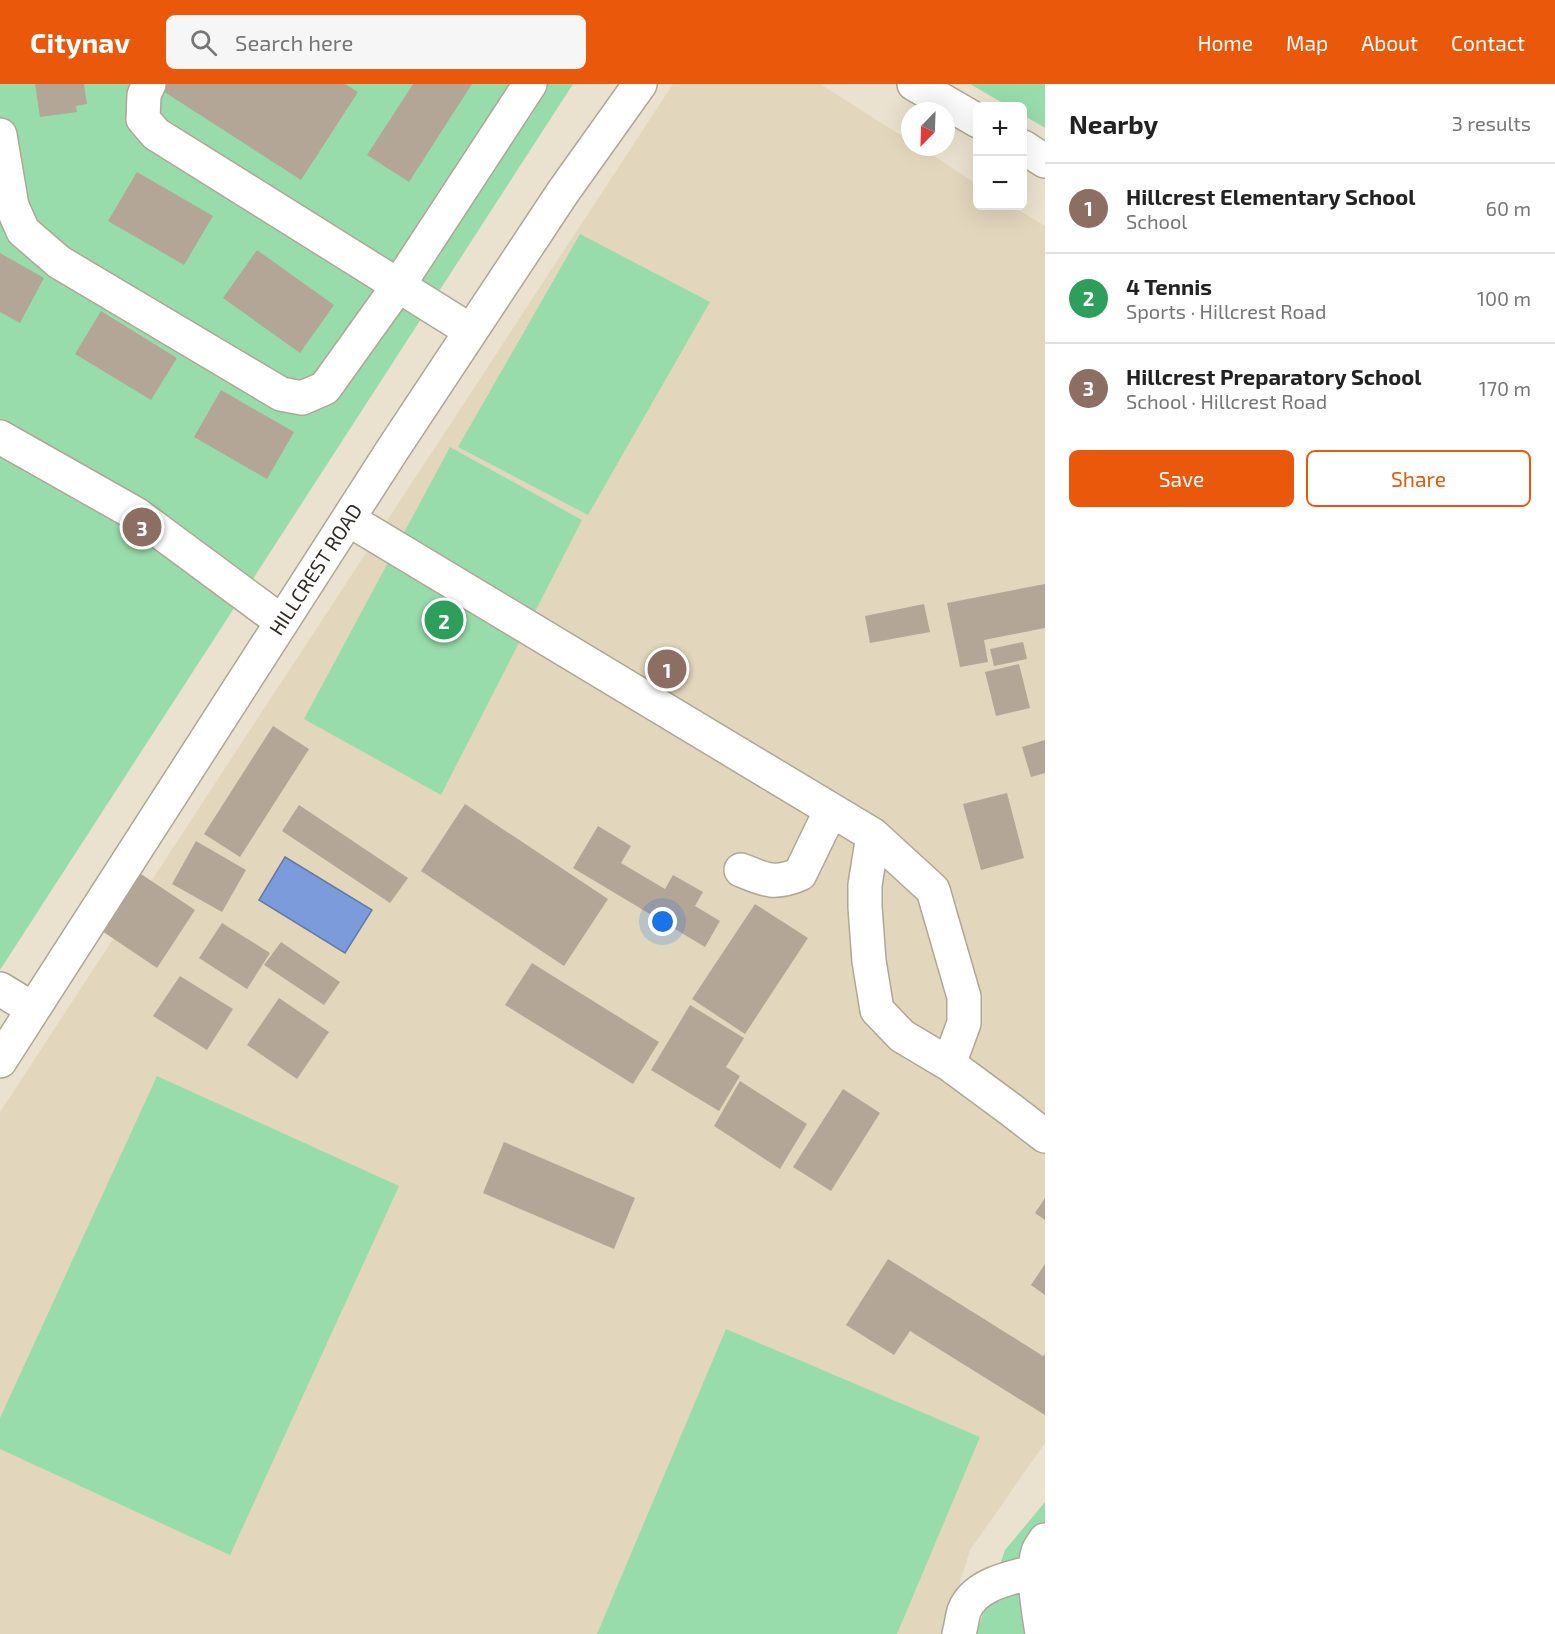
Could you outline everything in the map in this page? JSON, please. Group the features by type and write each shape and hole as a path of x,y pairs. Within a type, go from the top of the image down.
{"street":[{"path":"149,84 144,96 143,119 156,134 471,332"},
{"path":"0,135 12,206 23,231 59,262 281,394 302,398 325,388 398,286 530,84"},
{"name":"HILLCREST ROAD","path":"0,1061 348,519 563,192 640,84"},
{"path":"914,84 973,118"},
{"path":"1027,149 1045,160"},
{"path":"0,437 136,514 282,622"},
{"path":"348,519 602,680 873,835 933,890 964,997 964,1023 949,1064"},
{"path":"741,870 765,880 784,881 800,874 831,810"},
{"path":"873,835 865,885 865,907 868,961 877,1010 902,1036 949,1064 1045,1136"},
{"path":"0,988 33,1009"},
{"path":"1042,1634 1036,1592 1036,1571 1038,1553 1045,1540"},
{"path":"959,1634 964,1609 976,1594 992,1584 1036,1571"}],"shaded area":[{"path":"673,84 820,84 901,135 901,156 934,156 973,181 973,210 1019,210 1045,226 1045,1443 970,1550 944,1634 0,1634 0,1112"}],"green space":[{"path":"0,84 573,84 0,970"},
{"path":"970,84 1045,84 1045,128 1027,117 1027,102 1001,102"},
{"path":"580,234 710,302 588,515 458,447"},
{"path":"450,447 582,520 441,795 304,719"},
{"path":"157,1076 399,1186 230,1555 0,1449 0,1418"},
{"path":"726,1329 980,1437 897,1634 597,1634"},
{"path":"1045,1502 1045,1634 976,1634 1005,1550"}],"water":[{"path":"285,857 372,910 345,953 259,900"}],"building":[{"path":"35,84 84,84 87,104 76,106 77,112 40,117"},
{"path":"152,84 345,84 358,92 301,180"},
{"path":"413,84 472,84 409,182 367,155"},
{"path":"137,172 213,216 184,265 108,221"},
{"path":"257,250 334,305 300,353 223,298"},
{"path":"0,253 44,278 20,323 0,312"},
{"path":"101,311 177,358 151,400 75,354"},
{"path":"221,390 294,432 267,479 194,437"},
{"path":"1045,584 1045,628 984,640 988,662 960,667 947,603"},
{"path":"924,604 930,632 870,643 865,616"},
{"path":"1023,642 1027,659 994,666 990,649"},
{"path":"1019,664 1030,708 996,716 985,672"},
{"path":"273,726 309,749 240,857 204,834"},
{"path":"1045,740 1045,773 1031,777 1022,747"},
{"path":"1007,793 1024,858 981,870 963,804"},
{"path":"465,804 608,899 564,966 421,871"},
{"path":"299,805 408,878 390,903 282,831"},
{"path":"598,826 631,846 621,863 665,889 673,875 703,892 695,906 720,921 705,947 573,868"},
{"path":"196,841 246,870 222,912 172,884"},
{"path":"141,874 195,910 157,968 102,931"},
{"path":"755,904 808,938 745,1034 692,999"},
{"path":"222,923 270,953 247,989 199,958"},
{"path":"281,942 340,982 324,1005 264,965"},
{"path":"532,963 659,1042 633,1084 505,1005"},
{"path":"180,976 233,1009 207,1050 153,1016"},
{"path":"279,998 329,1032 297,1079 247,1045"},
{"path":"690,1005 744,1038 726,1067 740,1076 719,1111 651,1070"},
{"path":"740,1081 807,1124 780,1169 714,1126"},
{"path":"843,1089 880,1113 831,1191 793,1167"},
{"path":"504,1142 635,1198 614,1249 483,1193"},
{"path":"1045,1198 1045,1220 1035,1213"},
{"path":"888,1259 1043,1356 1045,1354 1045,1415 910,1331 894,1355 846,1325"},
{"path":"1045,1264 1045,1295 1031,1285"}],"place":[{"name":"Hillcrest Preparatory School","path":"142,527"},
{"name":"4 Tennis","path":"444,620"},
{"name":"Hillcrest Elementary School","path":"667,669"}]}
